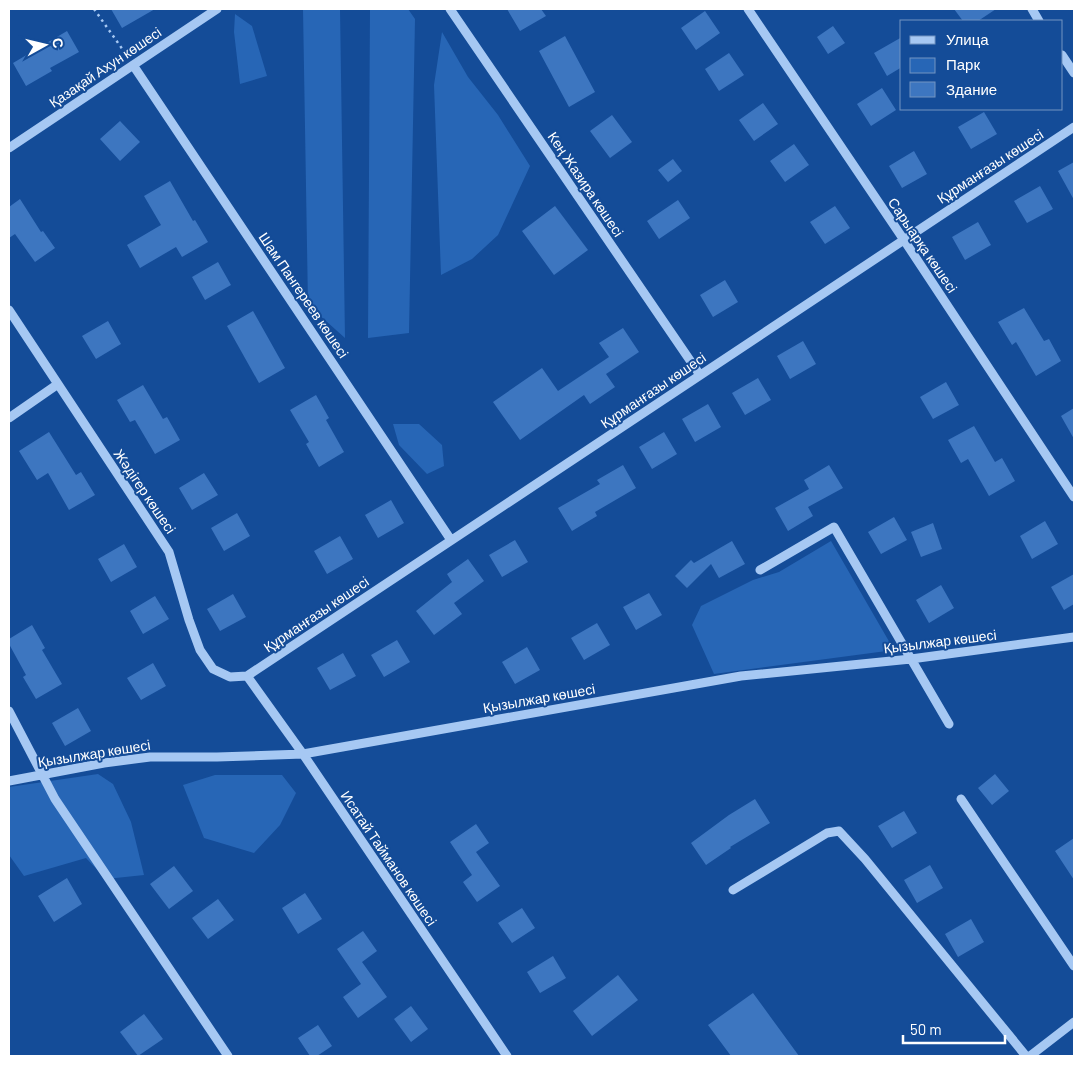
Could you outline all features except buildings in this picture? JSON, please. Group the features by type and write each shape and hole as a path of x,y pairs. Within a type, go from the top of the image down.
{"street":[{"name":"Қазақай Ахун көшесі","path":"9,148 217,9"},
{"name":"Кең Жазира көшесі","path":"450,9 700,375"},
{"name":"Сарыарқа көшесі","path":"748,9 1074,497"},
{"path":"1032,9 1038,20"},
{"path":"1063,56 1074,73"},
{"name":"Шам Пангереев көшесі","path":"133,65 451,540"},
{"name":"Құрманғазы көшесі","path":"247,676 1074,127"},
{"name":"Жәдігер көшесі","path":"9,310 169,552 200,650 213,669 230,677 247,676"},
{"path":"9,418 58,384"},
{"path":"760,570 834,527 949,724"},
{"name":"Қызылжар көшесі","path":"9,781 104,763 150,757 303,754 741,676 911,659 1074,637"},
{"name":"Исатай Тайманов көшесі","path":"247,676 303,754 507,1056"},
{"path":"9,711 56,799 228,1056"},
{"path":"961,798 1074,966"},
{"path":"733,890 827,833 839,831 865,859 1026,1056"},
{"path":"1030,1056 1074,1022"}],"path":[{"path":"94,9 133,65"}],"green space":[{"path":"303,9 340,9 345,338 308,305"},
{"path":"370,9 408,9 415,19 409,333 368,338"},
{"path":"235,14 252,26 267,76 240,84 234,32"},
{"path":"442,32 468,77 498,115 530,166 498,235 472,259 441,275 434,85"},
{"path":"393,424 419,424 442,445 444,466 427,474 399,445"},
{"path":"831,541 894,650 714,674 692,625 701,606 753,580 779,572"},
{"path":"98,774 113,784 131,822 144,875 106,879 86,858 24,876 9,855 9,787"},
{"path":"215,775 282,775 296,793 280,825 254,853 204,838 183,785"}]}
